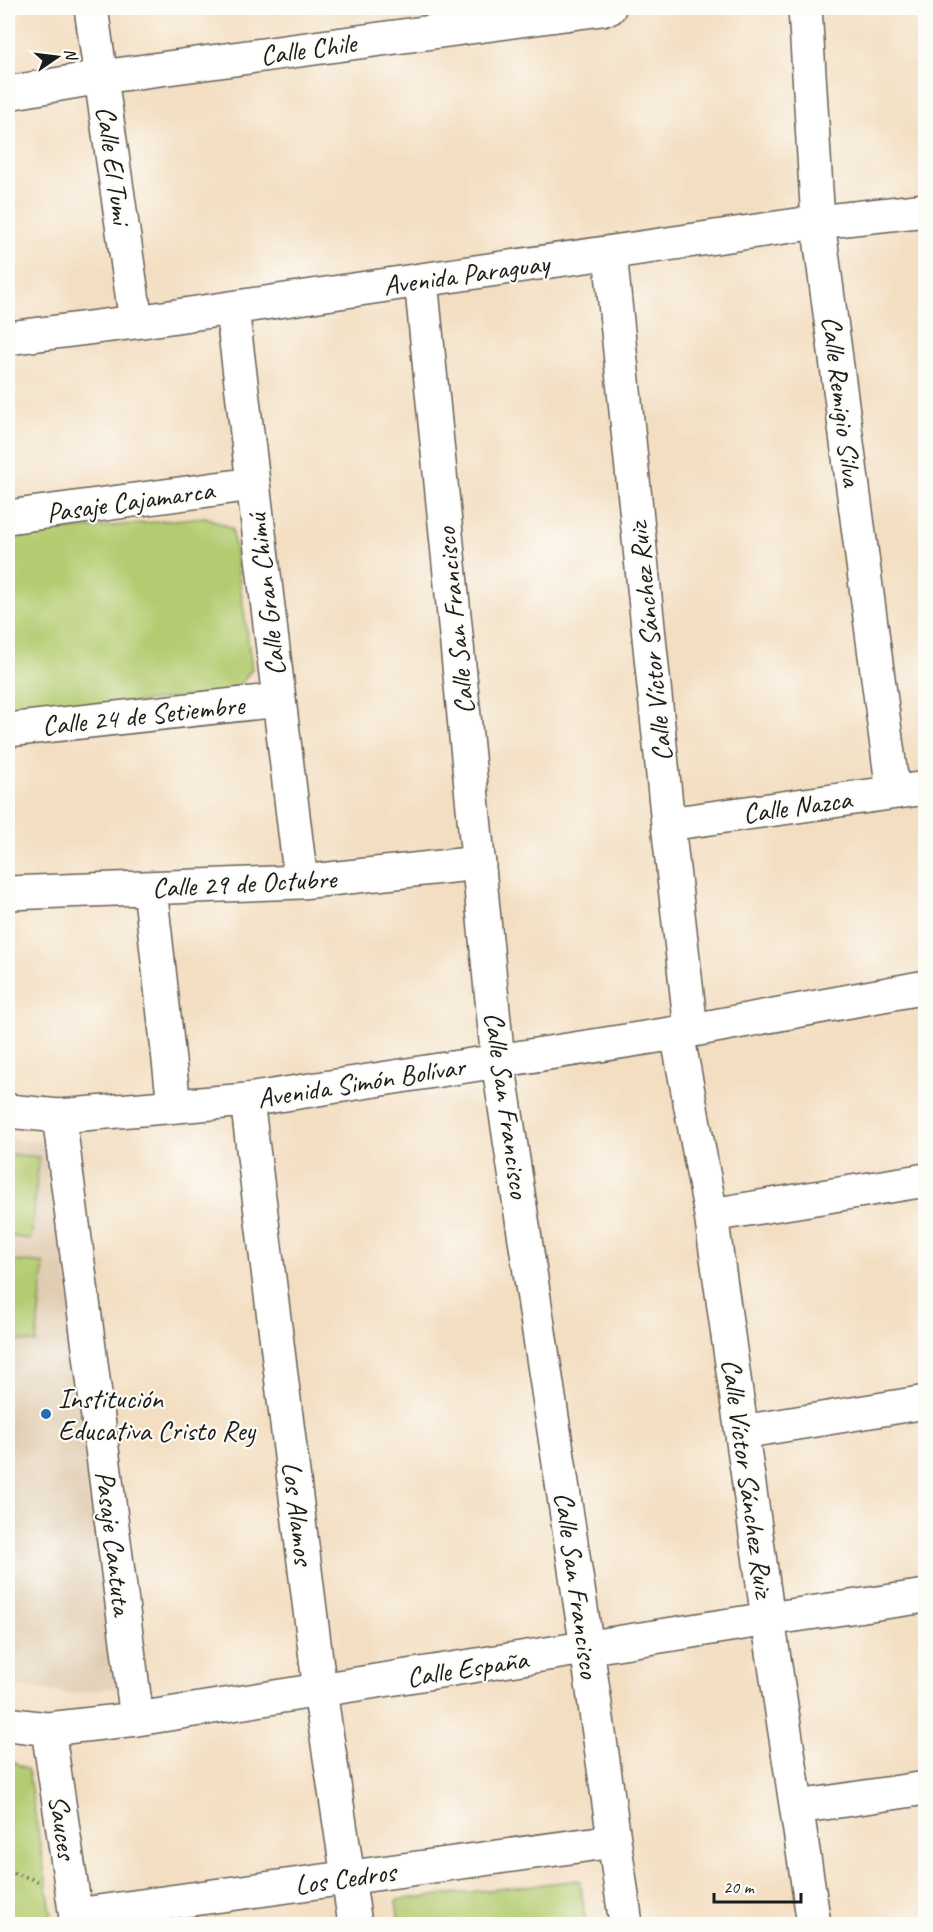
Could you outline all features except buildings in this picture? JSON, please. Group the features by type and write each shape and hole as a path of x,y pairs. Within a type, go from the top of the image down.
{"street":[{"name":"Calle El Tumi","path":"91,8 136,322"},
{"name":"Calle Chile","path":"8,93 101,77 609,8"},
{"name":"Calle Remigio Silva","path":"805,8 818,222 893,792"},
{"name":"Avenida Paraguay","path":"8,338 136,322 818,222 926,210"},
{"name":"Calle Víctor Sánchez Ruiz","path":"610,253 668,824 684,1031 814,1924"},
{"name":"Calle San Francisco","path":"421,280 498,1061 587,1648 626,1924"},
{"name":"Calle Gran Chimú","path":"232,308 301,882"},
{"name":"Pasaje Cajamarca","path":"8,517 253,484"},
{"name":"Calle 24 de Setiembre","path":"8,730 279,700"},
{"name":"Calle Nazca","path":"668,824 926,788"},
{"name":"Calle 29 de Octubre","path":"8,893 301,882 479,864"},
{"path":"150,888 174,1106"},
{"name":"Avenida Simón Bolívar","path":"8,1111 59,1116 247,1100 684,1031 926,987"},
{"name":"Los Alamos","path":"247,1100 320,1691 355,1924"},
{"name":"Pasaje Cantuta","path":"59,1116 137,1719"},
{"path":"711,1215 926,1180"},
{"path":"742,1432 926,1402"},
{"name":"Calle España","path":"8,1724 48,1729 137,1719 926,1596"},
{"name":"Sauces","path":"48,1729 76,1920"},
{"path":"798,1807 926,1788"},
{"name":"Los Cedros","path":"76,1920 348,1878 614,1841"}],"path":[{"path":"8,1871 42,1882"}],"shaded area":[{"name":"Institución Educativa Cristo Rey","path":"8,1139 48,1143 123,1686 73,1694 8,1686"}],"green space":[{"path":"205,517 232,528 252,669 241,684 224,694 8,714 8,536"},
{"path":"8,1154 39,1157 31,1239 8,1236"},
{"path":"8,1260 44,1264 36,1343 8,1339"},
{"path":"8,1759 28,1770 53,1924 8,1924"},
{"path":"580,1880 586,1924 399,1924 396,1900"}],"place":[{"name":"Institución Educativa Cristo Rey","path":"46,1414"}]}
